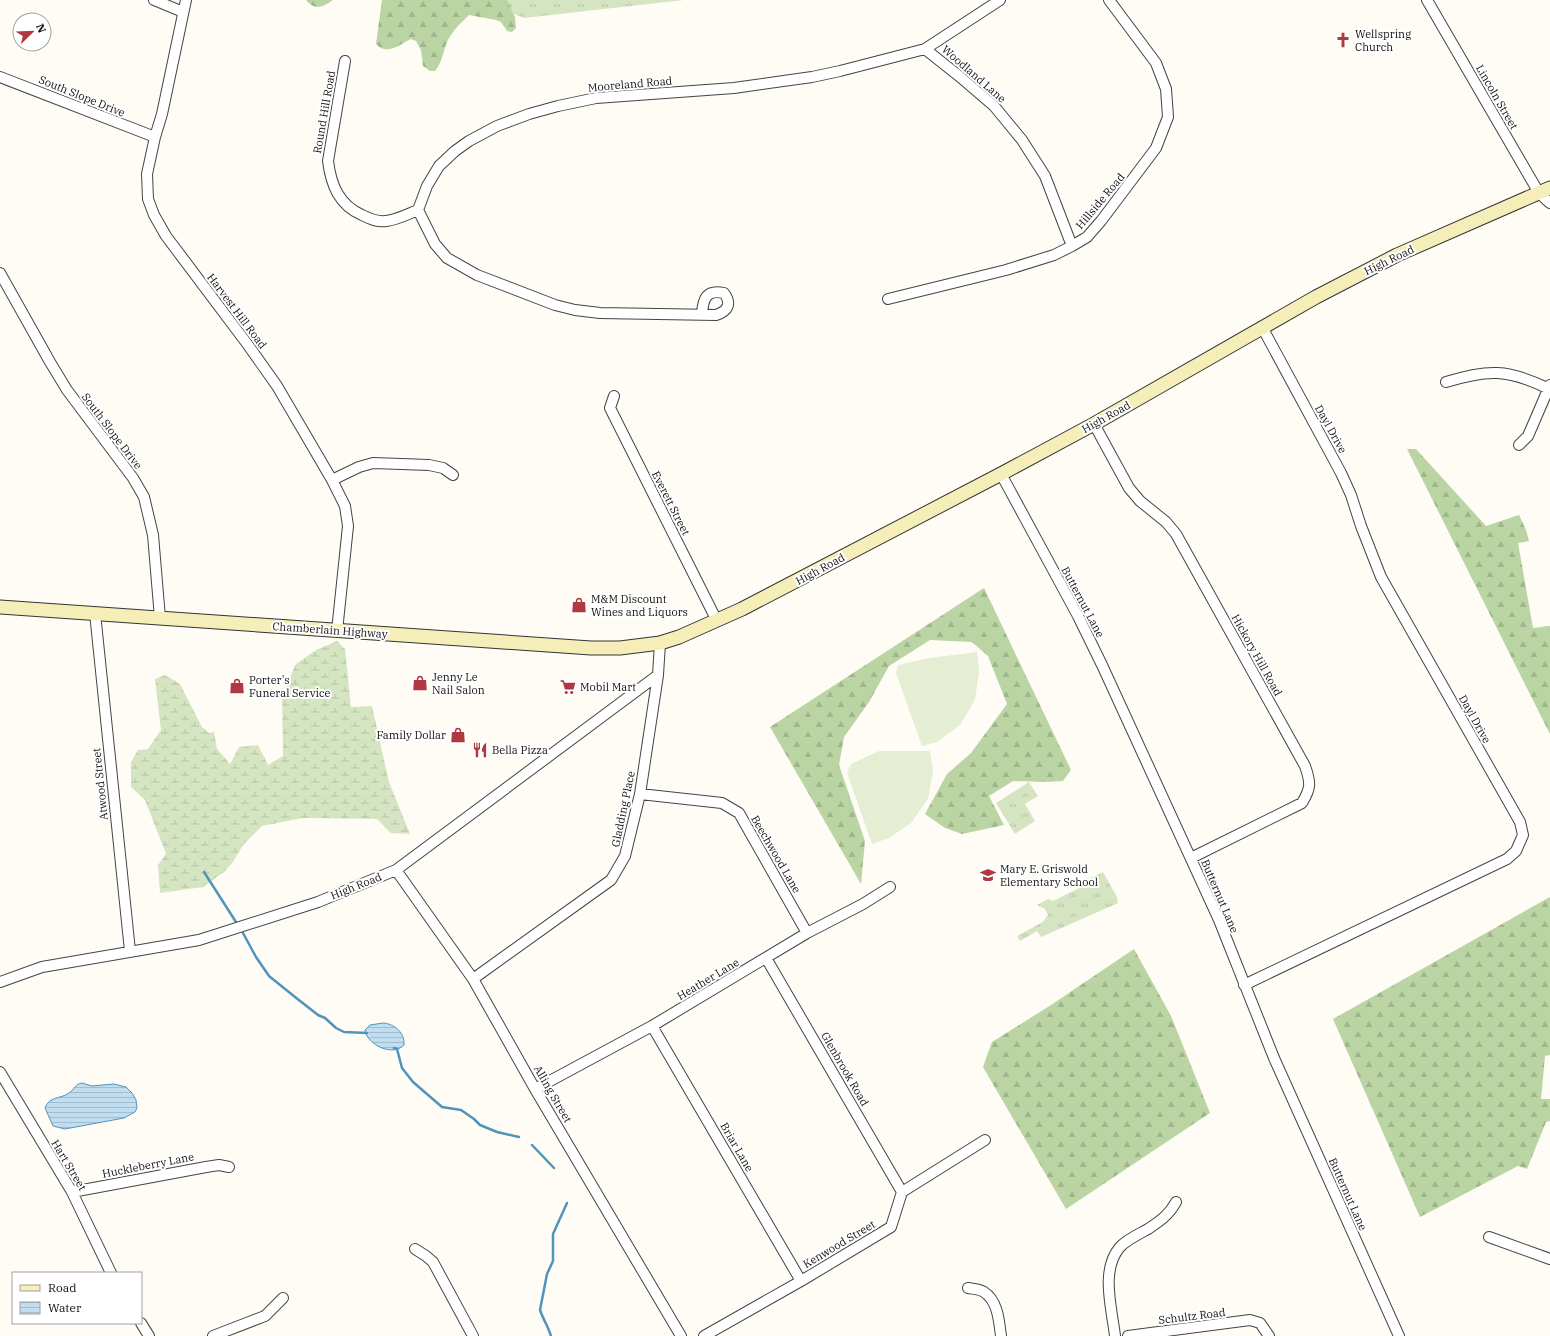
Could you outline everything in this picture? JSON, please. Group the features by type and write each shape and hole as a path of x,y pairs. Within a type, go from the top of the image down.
{"main road":[{"name":"High Road","path":"660,643 679,637 717,621 784,588 1001,474 1094,424 1262,327 1397,255 1544,191"},
{"name":"Chamberlain Highway","path":"0,607 591,648 620,648 660,643"}],"street":[{"path":"154,0 183,12"},
{"name":"Harvest Hill Road","path":"186,0 162,114 155,137 147,174 148,199 154,215 166,236 277,386 332,480 344,506 348,526 337,630"},
{"name":"Mooreland Road","path":"418,210 426,186 439,166 455,151 469,141 497,126 529,114 596,98 734,88 812,77 840,71 925,49 1000,0"},
{"name":"Hillside Road","path":"888,299 1006,270 1054,255 1087,237 1123,193 1156,148 1168,117 1166,89 1156,63 1109,0"},
{"name":"Lincoln Street","path":"1427,0 1550,203"},
{"name":"Woodland Lane","path":"925,49 994,106 1022,140 1045,176 1072,246"},
{"name":"Round Hill Road","path":"345,61 328,161 330,176 335,189 341,200 348,207 356,213 377,221 387,221 418,210"},
{"name":"South Slope Drive","path":"0,77 155,137"},
{"path":"418,210 432,238 447,258 477,275 555,305 575,310 600,313 702,314"},
{"name":"South Slope Drive","path":"0,273 67,390 133,478 144,497 153,534 160,618"},
{"name":"Dayl Drive","path":"1244,985 1507,860 1516,851 1523,835 1520,822 1381,577 1361,526 1351,495 1341,473 1262,327"},
{"path":"1446,382 1477,374 1496,373 1514,375 1549,387 1528,436 1519,445"},
{"name":"Everett Street","path":"614,396 610,408 717,621"},
{"name":"Hickory Hill Road","path":"1094,424 1129,488 1140,501 1166,522 1176,534 1305,766 1310,779 1309,791 1302,803 1191,858"},
{"path":"332,480 359,467 373,463 429,465 443,468 453,475"},
{"name":"Butternut Lane","path":"1001,474 1088,637 1191,858 1219,920 1274,1058 1399,1336"},
{"name":"Atwood Street","path":"95,614 130,951"},
{"name":"Gladding Place","path":"473,979 611,880 625,856 640,794 658,675 660,643"},
{"name":"High Road","path":"0,982 42,967 192,941 232,930 318,902 396,870 658,675"},
{"name":"Beechwood Lane","path":"640,794 722,803 739,813 807,933"},
{"name":"Alling Street","path":"396,870 473,979 681,1336"},
{"name":"Heather Lane","path":"536,1089 652,1026 807,933 863,904 890,886"},
{"name":"Glenbrook Road","path":"766,958 902,1192"},
{"name":"Briar Lane","path":"652,1026 801,1281"},
{"name":"Hart Street","path":"0,1072 72,1192 111,1272"},
{"path":"902,1192 984,1140"},
{"name":"Huckleberry Lane","path":"72,1192 206,1166 219,1165 229,1167"},
{"name":"Kenwood Street","path":"704,1336 801,1281 891,1227 902,1192"},
{"path":"1115,1336 1108,1284 1109,1268 1114,1255 1121,1246 1165,1218 1172,1210 1176,1202"},
{"path":"1489,1237 1550,1259"},
{"path":"415,1249 426,1256 434,1265 473,1336"},
{"path":"968,1288 983,1291 992,1300 996,1310 1001,1336"},
{"path":"213,1336 265,1316 283,1298"},
{"name":"Schultz Road","path":"1128,1336 1250,1320 1260,1323 1269,1336"},
{"path":"142,1324 149,1336"}],"green space":[{"path":"306,0 333,0 322,6 316,7"},
{"path":"382,0 507,0 515,17 516,28 512,32 507,31 501,22 469,15 451,34 441,61 435,71 430,71 423,66 421,50 416,41 411,39 389,49 384,49 376,44"},
{"path":"482,0 684,0 524,18"},
{"path":"1407,449 1416,449 1486,526 1519,515 1529,541 1518,543 1533,628 1550,626 1550,734"},
{"path":"984,588 1071,770 1063,781 1013,781 989,796 1004,825 962,834 945,828 925,814 947,774 971,753 1007,704 988,656 972,642 930,640 889,666 869,702 844,737 839,765 865,841 861,884 770,727"},
{"path":"337,641 345,649 351,707 372,706 389,782 410,834 391,833 377,819 303,818 262,826 243,845 233,862 224,872 203,887 160,893 158,865 166,854 145,800 131,787 131,762 138,750 148,749 161,730 155,679 165,675 180,684 202,727 209,733 214,732 217,749 230,764 239,747 258,745 268,765 283,756 282,695 296,664 316,650"},
{"path":"977,652 979,672 975,700 960,725 937,742 922,746 896,673 898,665 929,658"},
{"path":"879,751 930,751 933,771 928,799 911,823 889,838 872,844 847,773 851,764"},
{"path":"1029,782 1038,796 1025,804 1035,821 1015,834 996,803"},
{"path":"1103,872 1117,897 1118,903 1041,937 1037,931 1020,941 1017,936 1043,922 1048,915 1045,909 1037,905 1048,899 1053,901 1087,884 1090,878"},
{"path":"1550,897 1550,1055 1545,1056 1541,1099 1550,1099 1550,1121 1546,1122 1527,1169 1518,1166 1420,1217 1333,1019"},
{"path":"1134,949 1171,1016 1210,1113 1066,1209 983,1067 992,1042 1051,1005"}],"water":[{"path":"383,1023 395,1027 401,1033 404,1045 394,1050 387,1049 375,1045 370,1040 365,1030 370,1025"},
{"path":"82,1083 92,1086 114,1084 126,1087 136,1100 137,1108 135,1112 124,1118 65,1129 53,1126 45,1108 49,1101 66,1095"}],"waterway":[{"path":"204,872 236,922"},
{"path":"243,933 256,957 269,976 295,997 318,1015 325,1018 336,1028 344,1032 367,1033"},
{"path":"394,1048 397,1049 402,1068 413,1082 442,1107 461,1110 480,1125 497,1132 519,1137"},
{"path":"532,1145 554,1168"},
{"path":"551,1336 540,1310 547,1274 553,1261 553,1234 567,1203"}],"place":[{"name":"Wellspring Church","path":"1343,40"},
{"name":"M&M Discount Wines and Liquors","path":"579,605"},
{"name":"Jenny Le Nail Salon","path":"420,683"},
{"name":"Porter's Funeral Service","path":"237,686"},
{"name":"Mobil Mart","path":"568,687"},
{"name":"Family Dollar","path":"458,735"},
{"name":"Bella Pizza","path":"480,750"},
{"name":"Mary E. Griswold Elementary School","path":"988,875"}]}
